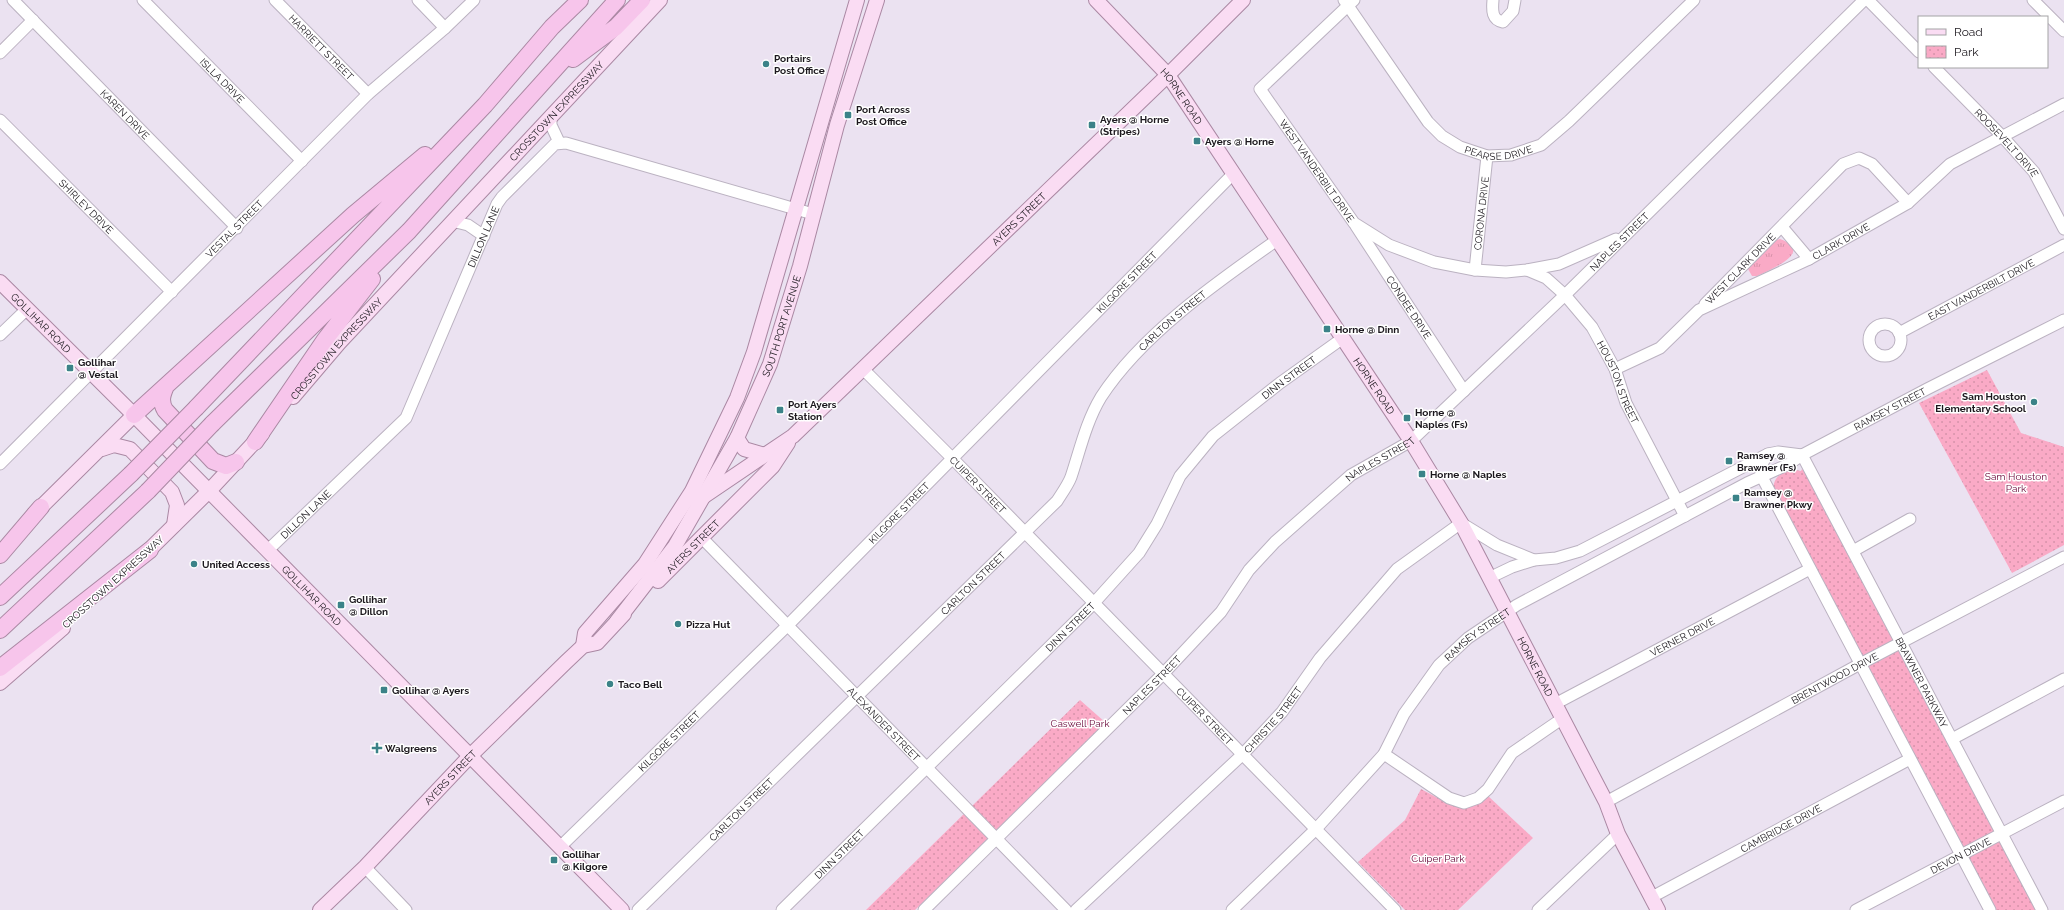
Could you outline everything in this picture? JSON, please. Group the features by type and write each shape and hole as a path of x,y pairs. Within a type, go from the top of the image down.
{"highway":[{"path":"0,597 131,474 196,408 485,105 552,27 580,0"},
{"path":"0,630 148,491 212,424 409,230 617,0"},
{"path":"545,80 616,27 642,0"},
{"path":"134,415 353,215 485,105"},
{"path":"256,442 324,341 409,230"},
{"path":"166,386 162,395 162,404 165,410 213,461 226,466 236,462"},
{"path":"0,555 41,508"},
{"path":"0,668 150,550"}],"main road":[{"name":"CROSSTOWN EXPRESSWAY","path":"0,683 150,550 209,491 256,442 339,343 660,0"},
{"name":"SOUTH PORT AVENUE","path":"617,621 675,546 698,494 744,380 857,0"},
{"name":"SOUTH PORT AVENUE","path":"698,494 737,438 770,364 800,266 837,126 876,0"},
{"name":"HORNE ROAD","path":"1096,0 1168,75 1411,441 1461,523 1606,802 1618,834 1655,904"},
{"name":"AYERS STREET","path":"583,646 585,633 645,564 698,494 765,455 793,436 1168,75 1243,0"},
{"name":"GOLLIHAR ROAD","path":"0,282 268,550 622,910"},
{"path":"0,547 134,415"},
{"name":"AYERS STREET","path":"320,910 365,867 470,756 583,646 597,643 617,621 702,538 773,466 793,436"},
{"path":"737,438 744,449 765,455"},
{"path":"102,448 114,445 130,449 172,492 177,505 174,525"}],"street":[{"name":"KAREN DRIVE","path":"14,0 237,228"},
{"name":"ISLLA DRIVE","path":"143,0 302,161"},
{"name":"HARRIETT STREET","path":"275,0 368,94"},
{"path":"418,0 445,28"},
{"name":"VESTAL STREET","path":"0,464 237,228 368,94 445,28 474,0"},
{"path":"1492,0 1494,17 1497,21 1503,22 1512,11 1515,0"},
{"name":"PEARSE DRIVE","path":"1348,2 1416,104 1442,136 1460,148 1487,156 1511,155 1541,144 1569,121 1694,0"},
{"name":"NAPLES STREET","path":"924,910 1163,674 1221,612 1249,570 1275,542 1351,475 1411,441 1565,295 1623,236 1864,0"},
{"path":"1868,0 1918,51"},
{"path":"2033,0 2064,31"},
{"name":"WEST VANDERBILT DRIVE","path":"1348,2 1260,89 1354,223 1389,245 1434,262 1475,270 1506,272 1559,264 1623,236"},
{"path":"0,54 33,20"},
{"name":"ROOSEVELT DRIVE","path":"1935,68 2002,136 2034,172 2064,229"},
{"name":"CLARK DRIVE","path":"1614,369 1660,348 1698,310 1809,259 1908,203 1950,164 2064,104"},
{"path":"551,115 551,125 559,142 813,214"},
{"name":"SHIRLEY DRIVE","path":"0,120 172,292"},
{"name":"DILLON LANE","path":"268,550 406,418 497,204 551,147 559,142"},
{"name":"CORONA DRIVE","path":"1475,270 1487,156"},
{"name":"WEST CLARK DRIVE","path":"1698,310 1843,164 1859,158 1872,164 1908,203"},
{"name":"KILGORE STREET","path":"560,847 788,625 952,457 1233,174"},
{"path":"452,221 468,225 484,236"},
{"name":"CONDEE DRIVE","path":"1354,223 1464,391"},
{"name":"WEST CLARK DRIVE","path":"1782,227 1809,259"},
{"name":"CARLTON STREET","path":"638,910 857,698 1057,500 1070,478 1083,435 1101,398 1124,366 1212,286 1277,240"},
{"name":"EAST VANDERBILT DRIVE","path":"1899,332 2064,246"},
{"name":"HOUSTON STREET","path":"1527,270 1546,278 1565,295 1592,327 1614,369 1626,403 1685,516"},
{"path":"0,335 27,309"},
{"name":"RAMSEY STREET","path":"1232,910 1316,829 1384,754 1404,714 1439,665 1468,638 1517,605 1685,516 1789,464 1802,455 1927,389 2064,320"},
{"name":"DINN STREET","path":"782,910 1093,604 1140,553 1157,524 1180,476 1213,436 1280,383 1343,338"},
{"name":"CUIPER STREET","path":"863,369 952,457 1093,604 1243,754 1316,829 1389,908"},
{"path":"1489,578 1512,567 1534,560 1556,558 1580,551 1676,500 1768,454 1778,452 1802,455"},
{"path":"1768,454 1762,463 1760,471 1762,477 1990,910"},
{"name":"BRAWNER PARKWAY","path":"1802,455 2042,910"},
{"path":"1853,551 1910,519"},
{"path":"1461,523 1497,545 1534,560"},
{"name":"CHRISTIE STREET","path":"1076,910 1243,754 1282,712 1320,658 1397,569 1461,523"},
{"name":"ALEXANDER STREET","path":"702,538 1066,910"},
{"name":"BRENTWOOD DRIVE","path":"1606,802 1860,664 2064,557"},
{"name":"VERNER DRIVE","path":"1555,704 1810,569"},
{"path":"1952,739 2064,679"},
{"path":"1384,754 1449,798 1464,803 1478,798 1488,789 1512,752 1563,718"},
{"name":"CAMBRIDGE DRIVE","path":"1655,904 1910,759"},
{"name":"DEVON DRIVE","path":"1856,910 2064,801"},
{"path":"1538,910 1618,834"},
{"path":"365,867 406,910"}],"green space":[{"path":"1780,239 1790,244 1793,249 1792,255 1779,265 1757,276 1752,276 1748,269 1749,265 1774,241"},
{"name":"Sam Houston Park","path":"1987,370 2021,433 2064,447 2064,545 2012,573 1919,403"},
{"path":"1791,469 1801,471 1802,469 1806,473 2036,910 1995,910 1773,488 1775,481 1779,476"},
{"name":"Caswell Park","path":"1080,700 1106,723 915,910 866,910"},
{"name":"Cuiper Park","path":"1421,789 1447,803 1458,806 1487,795 1533,838 1458,910 1405,910 1358,862 1405,820"}],"place":[{"name":"Portairs Post Office","path":"766,64"},
{"name":"Port Across Post Office","path":"848,115"},
{"name":"Ayers @ Horne (Stripes)","path":"1092,125"},
{"name":"Ayers @ Horne","path":"1197,141"},
{"name":"Horne @ Dinn","path":"1327,329"},
{"name":"Gollihar @ Vestal","path":"70,368"},
{"name":"Sam Houston Elementary School","path":"2034,402"},
{"name":"Port Ayers Station","path":"780,410"},
{"name":"Horne @ Naples (Fs)","path":"1407,418"},
{"name":"Ramsey @ Brawner (Fs)","path":"1729,461"},
{"name":"Horne @ Naples","path":"1422,474"},
{"name":"Ramsey @ Brawner Pkwy","path":"1736,498"},
{"name":"United Access","path":"194,564"},
{"name":"Gollihar @ Dillon","path":"341,605"},
{"name":"Pizza Hut","path":"678,624"},
{"name":"Taco Bell","path":"610,684"},
{"name":"Gollihar @ Ayers","path":"384,690"},
{"name":"Walgreens","path":"377,748"},
{"name":"Gollihar @ Kilgore","path":"554,860"}]}
